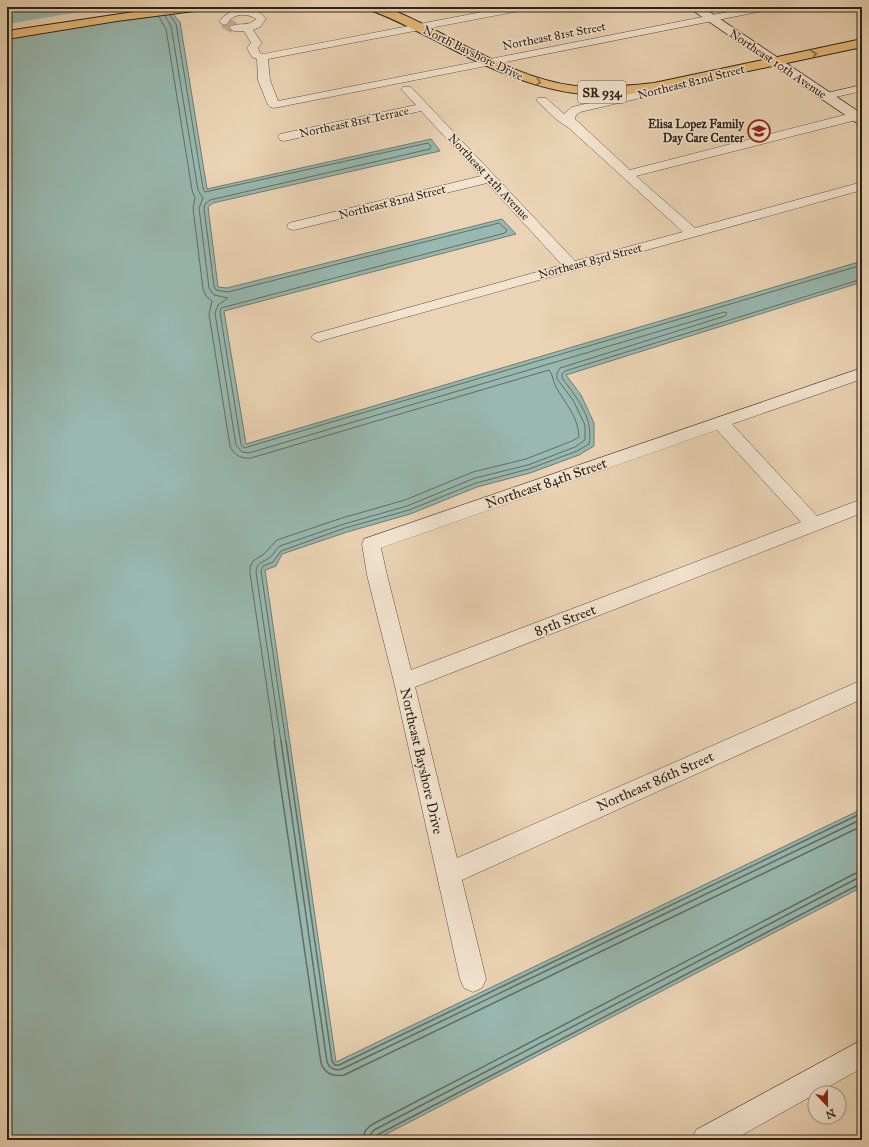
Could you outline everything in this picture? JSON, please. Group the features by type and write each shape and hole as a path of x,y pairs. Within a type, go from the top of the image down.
{"main road":[{"path":"7,29 142,7"},
{"name":"North Bayshore Drive","path":"371,7 392,14 420,27 517,75 541,83 567,89 594,91 638,90 719,74"},
{"path":"7,35 117,17 189,8"},
{"name":"Northeast 82nd Street","path":"719,74 862,43"}],"street":[{"path":"247,28 257,43 252,48 256,55 262,57 524,7"},
{"name":"Northeast 10th Avenue","path":"694,7 859,118"},
{"name":"Northeast 81st Street","path":"262,57 264,80 274,105 768,7"},
{"path":"224,22 228,16 239,13 251,13 259,16 261,19 258,24 247,28 234,28"},
{"name":"Northeast 82nd Street","path":"573,125 570,119 571,112 590,106 701,81 719,74"},
{"path":"827,96 862,88"},
{"name":"Northeast 12th Avenue","path":"407,89 571,266"},
{"name":"Northeast 82nd Street","path":"573,125 561,117 542,100 590,106"},
{"name":"Northeast 81st Terrace","path":"284,137 424,107"},
{"path":"627,174 859,118"},
{"path":"573,125 692,233"},
{"name":"Northeast 82nd Street","path":"294,226 490,178"},
{"name":"Northeast 83rd Street","path":"319,337 862,186"},
{"path":"814,525 720,422 862,373"},
{"name":"Northeast 84th Street","path":"371,544 720,422"},
{"name":"85th Street","path":"404,682 862,506"},
{"name":"Northeast Bayshore Drive","path":"371,544 377,575 404,682 473,979"},
{"name":"Northeast 86th Street","path":"448,874 862,689"},
{"path":"706,1140 862,1053"}],"water":[{"path":"7,7 172,7 173,14 180,22 207,189 431,139 440,151 213,203 208,207 218,287 227,288 502,219 516,234 224,311 246,444 862,261 862,282 566,375 581,395 594,423 594,446 579,455 530,473 477,487 410,514 347,532 282,554 276,566 265,570 336,1062 862,809 862,887 375,1140 7,1140"}],"pier":[{"path":"110,7 174,7 154,16 7,40 7,24"}],"tunnel":[{"path":"224,22 234,28"}],"place":[{"name":"Elisa Lopez Family Day Care Center","path":"759,131"}]}
